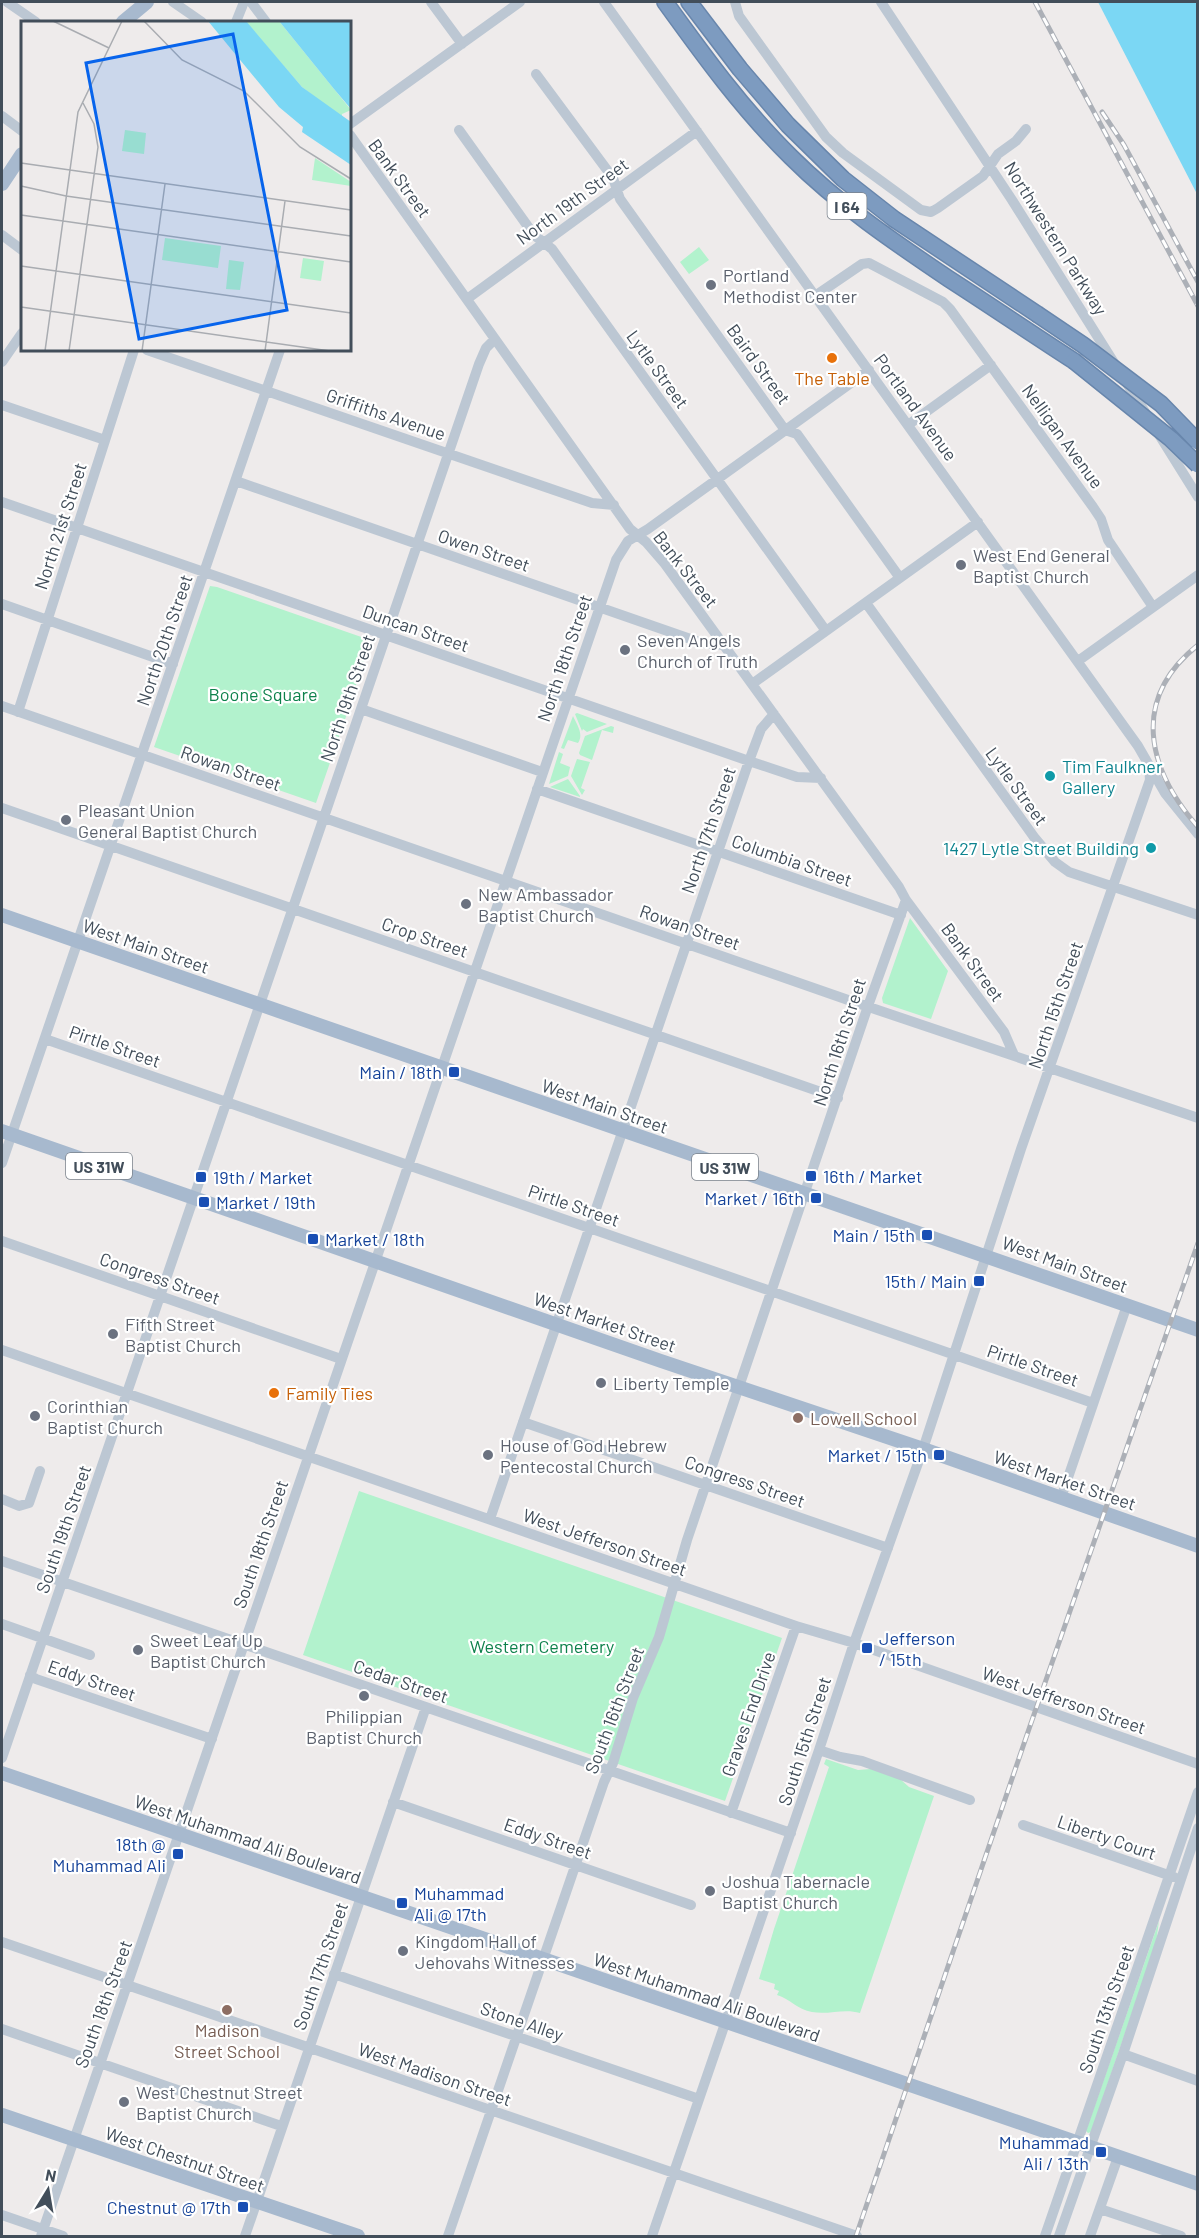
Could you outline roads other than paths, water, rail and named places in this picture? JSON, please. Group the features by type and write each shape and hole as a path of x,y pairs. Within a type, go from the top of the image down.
{"highway":[{"name":"I 64","path":"665,2 713,68 757,122 818,183 910,253 1095,376 1171,439 1197,465"},
{"name":"I 64","path":"689,2 740,69 788,125 843,179 894,219 1083,345 1161,404 1197,442"}],"main road":[{"path":"124,21 147,2"},
{"path":"2,184 21,156"},
{"name":"West Main Street","path":"2,915 1197,1330"},
{"name":"West Market Street","path":"6,1133 557,1325 923,1449 1197,1546"},
{"name":"West Muhammad Ali Boulevard","path":"2,1773 1197,2184"},
{"name":"West Chestnut Street","path":"2,2115 358,2236"}],"street":[{"path":"7,2 35,21"},
{"path":"173,2 201,21"},
{"path":"236,21 244,2"},
{"path":"251,2 265,21"},
{"path":"431,2 462,44"},
{"path":"351,123 520,2"},
{"name":"Portland Avenue","path":"604,2 1078,661 1138,746 1165,793 1197,834"},
{"name":"Northwestern Parkway","path":"881,2 990,165 1197,497"},
{"path":"736,3 739,16 826,137 843,153 914,206 926,212 938,208 983,176 998,154 1016,141 1026,129"},
{"name":"Baird Street","path":"536,74 613,178 620,199 785,430 797,434 900,579"},
{"path":"2,116 21,130"},
{"name":"Lytle Street","path":"459,130 534,234 552,249 826,631"},
{"name":"North 19th Street","path":"467,299 697,131"},
{"name":"Bank Street","path":"351,143 467,299 630,529 646,542 664,564 774,714 899,887 906,900 1004,1032 1014,1055"},
{"path":"2,235 21,249"},
{"name":"Nelligan Avenue","path":"815,296 866,263 874,264 932,295 950,309 1093,507 1101,519 1108,540 1153,607"},
{"path":"2,362 21,334"},
{"name":"North 19th Street","path":"260,1005 486,348 495,339"},
{"name":"North 21st Street","path":"18,712 134,351"},
{"name":"Griffiths Avenue","path":"150,351 592,503 614,505"},
{"name":"North 20th Street","path":"2,1163 6,1133 45,1039 280,351"},
{"path":"908,425 991,365"},
{"name":"North 18th Street","path":"441,1068 616,560 628,541 718,480 869,370"},
{"path":"2,405 105,440"},
{"name":"Owen Street","path":"236,481 702,643 723,645"},
{"name":"Duncan Street","path":"2,502 749,761 797,777 820,778"},
{"path":"752,684 978,522"},
{"path":"1078,661 1197,575"},
{"name":"Lytle Street","path":"866,603 1044,850 1055,862 1069,872 1197,915"},
{"path":"2,604 173,664"},
{"name":"Rowan Street","path":"2,706 1197,1118"},
{"path":"361,709 542,772"},
{"name":"North 17th Street","path":"622,1131 749,761 761,729 774,714"},
{"name":"North 15th Street","path":"988,1256 1021,1149 1051,1069 1150,780 1149,765"},
{"name":"Columbia Street","path":"537,789 901,915"},
{"name":"Crop Street","path":"2,808 838,1098"},
{"name":"North 16th Street","path":"804,1194 906,900"},
{"name":"South 19th Street","path":"2,1758 260,1005"},
{"name":"Pirtle Street","path":"45,1039 1093,1403"},
{"name":"South 18th Street","path":"42,2233 441,1068"},
{"path":"490,1520 622,1131"},
{"name":"South 16th Street","path":"448,2236 633,1698 659,1637 706,1485 804,1194"},
{"name":"Congress Street","path":"2,1241 341,1359"},
{"name":"South 15th Street","path":"652,2236 988,1256"},
{"path":"1060,1498 1127,1305"},
{"name":"West Jefferson Street","path":"2,1350 796,1626 854,1643 1197,1764"},
{"name":"Congress Street","path":"523,1422 888,1548"},
{"path":"2,1499 19,1506 29,1503 40,1471"},
{"name":"Cedar Street","path":"2,1561 790,1833"},
{"path":"2,1624 90,1655"},
{"name":"Graves End Drive","path":"731,1813 796,1626"},
{"name":"Eddy Street","path":"30,1675 212,1739"},
{"name":"South 17th Street","path":"244,2236 426,1707"},
{"path":"819,1750 872,1765 970,1800"},
{"name":"South 13th Street","path":"1045,2236 1123,2055 1175,1877 1197,1792"},
{"name":"Eddy Street","path":"393,1802 691,1905"},
{"name":"Liberty Court","path":"1023,1825 1175,1877"},
{"name":"South 13th Street","path":"1059,2236 1083,2146 1175,1877 1197,1828"},
{"name":"West Madison Street","path":"2,1942 857,2236"},
{"name":"Stone Alley","path":"334,1974 699,2099"},
{"path":"2,2029 281,2126"},
{"path":"1123,2055 1197,2081"},
{"path":"1090,2236 1118,2157"},
{"path":"1100,2209 1181,2236"},
{"path":"2,2215 42,2233 63,2236"}],"water":[{"path":"1098,2 1197,2 1197,194"}],"railway":[{"path":"1035,2 1198,306"},
{"path":"1102,112 1124,145 1198,282"},
{"path":"1198,645 1176,666 1162,688 1155,711 1153,734 1158,758 1167,782 1198,827"},
{"path":"856,2236 1198,1243"}],"place":[{"name":"Portland Methodist Center","path":"711,285"},
{"name":"The Table","path":"832,358"},
{"name":"West End General Baptist Church","path":"961,565"},
{"name":"Seven Angels Church of Truth","path":"625,650"},
{"name":"Tim Faulkner Gallery","path":"1050,776"},
{"name":"Pleasant Union General Baptist Church","path":"66,820"},
{"name":"1427 Lytle Street Building","path":"1151,848"},
{"name":"New Ambassador Baptist Church","path":"466,904"},
{"name":"Main / 18th","path":"454,1072"},
{"name":"16th / Market","path":"811,1176"},
{"name":"19th / Market","path":"201,1177"},
{"name":"Market / 16th","path":"816,1198"},
{"name":"Market / 19th","path":"204,1202"},
{"name":"Main / 15th","path":"927,1235"},
{"name":"Market / 18th","path":"313,1239"},
{"name":"15th / Main","path":"979,1281"},
{"name":"Fifth Street Baptist Church","path":"113,1334"},
{"name":"Liberty Temple","path":"601,1383"},
{"name":"Family Ties","path":"274,1393"},
{"name":"Corinthian Baptist Church","path":"35,1416"},
{"name":"Lowell School","path":"798,1418"},
{"name":"House of God Hebrew Pentecostal Church","path":"488,1455"},
{"name":"Market / 15th","path":"939,1455"},
{"name":"Jefferson / 15th","path":"867,1648"},
{"name":"Sweet Leaf Up Baptist Church","path":"138,1650"},
{"name":"Philippian Baptist Church","path":"364,1696"},
{"name":"18th @ Muhammad Ali","path":"178,1854"},
{"name":"Joshua Tabernacle Baptist Church","path":"710,1891"},
{"name":"Muhammad Ali @ 17th","path":"402,1903"},
{"name":"Kingdom Hall of Jehovahs Witnesses","path":"403,1951"},
{"name":"Madison Street School","path":"227,2010"},
{"name":"West Chestnut Street Baptist Church","path":"124,2102"},
{"name":"Muhammad Ali / 13th","path":"1101,2152"},
{"name":"Chestnut @ 17th","path":"243,2207"}],"park label":[{"name":"Boone Square","path":"263,694"},
{"name":"Western Cemetery","path":"542,1646"}]}
